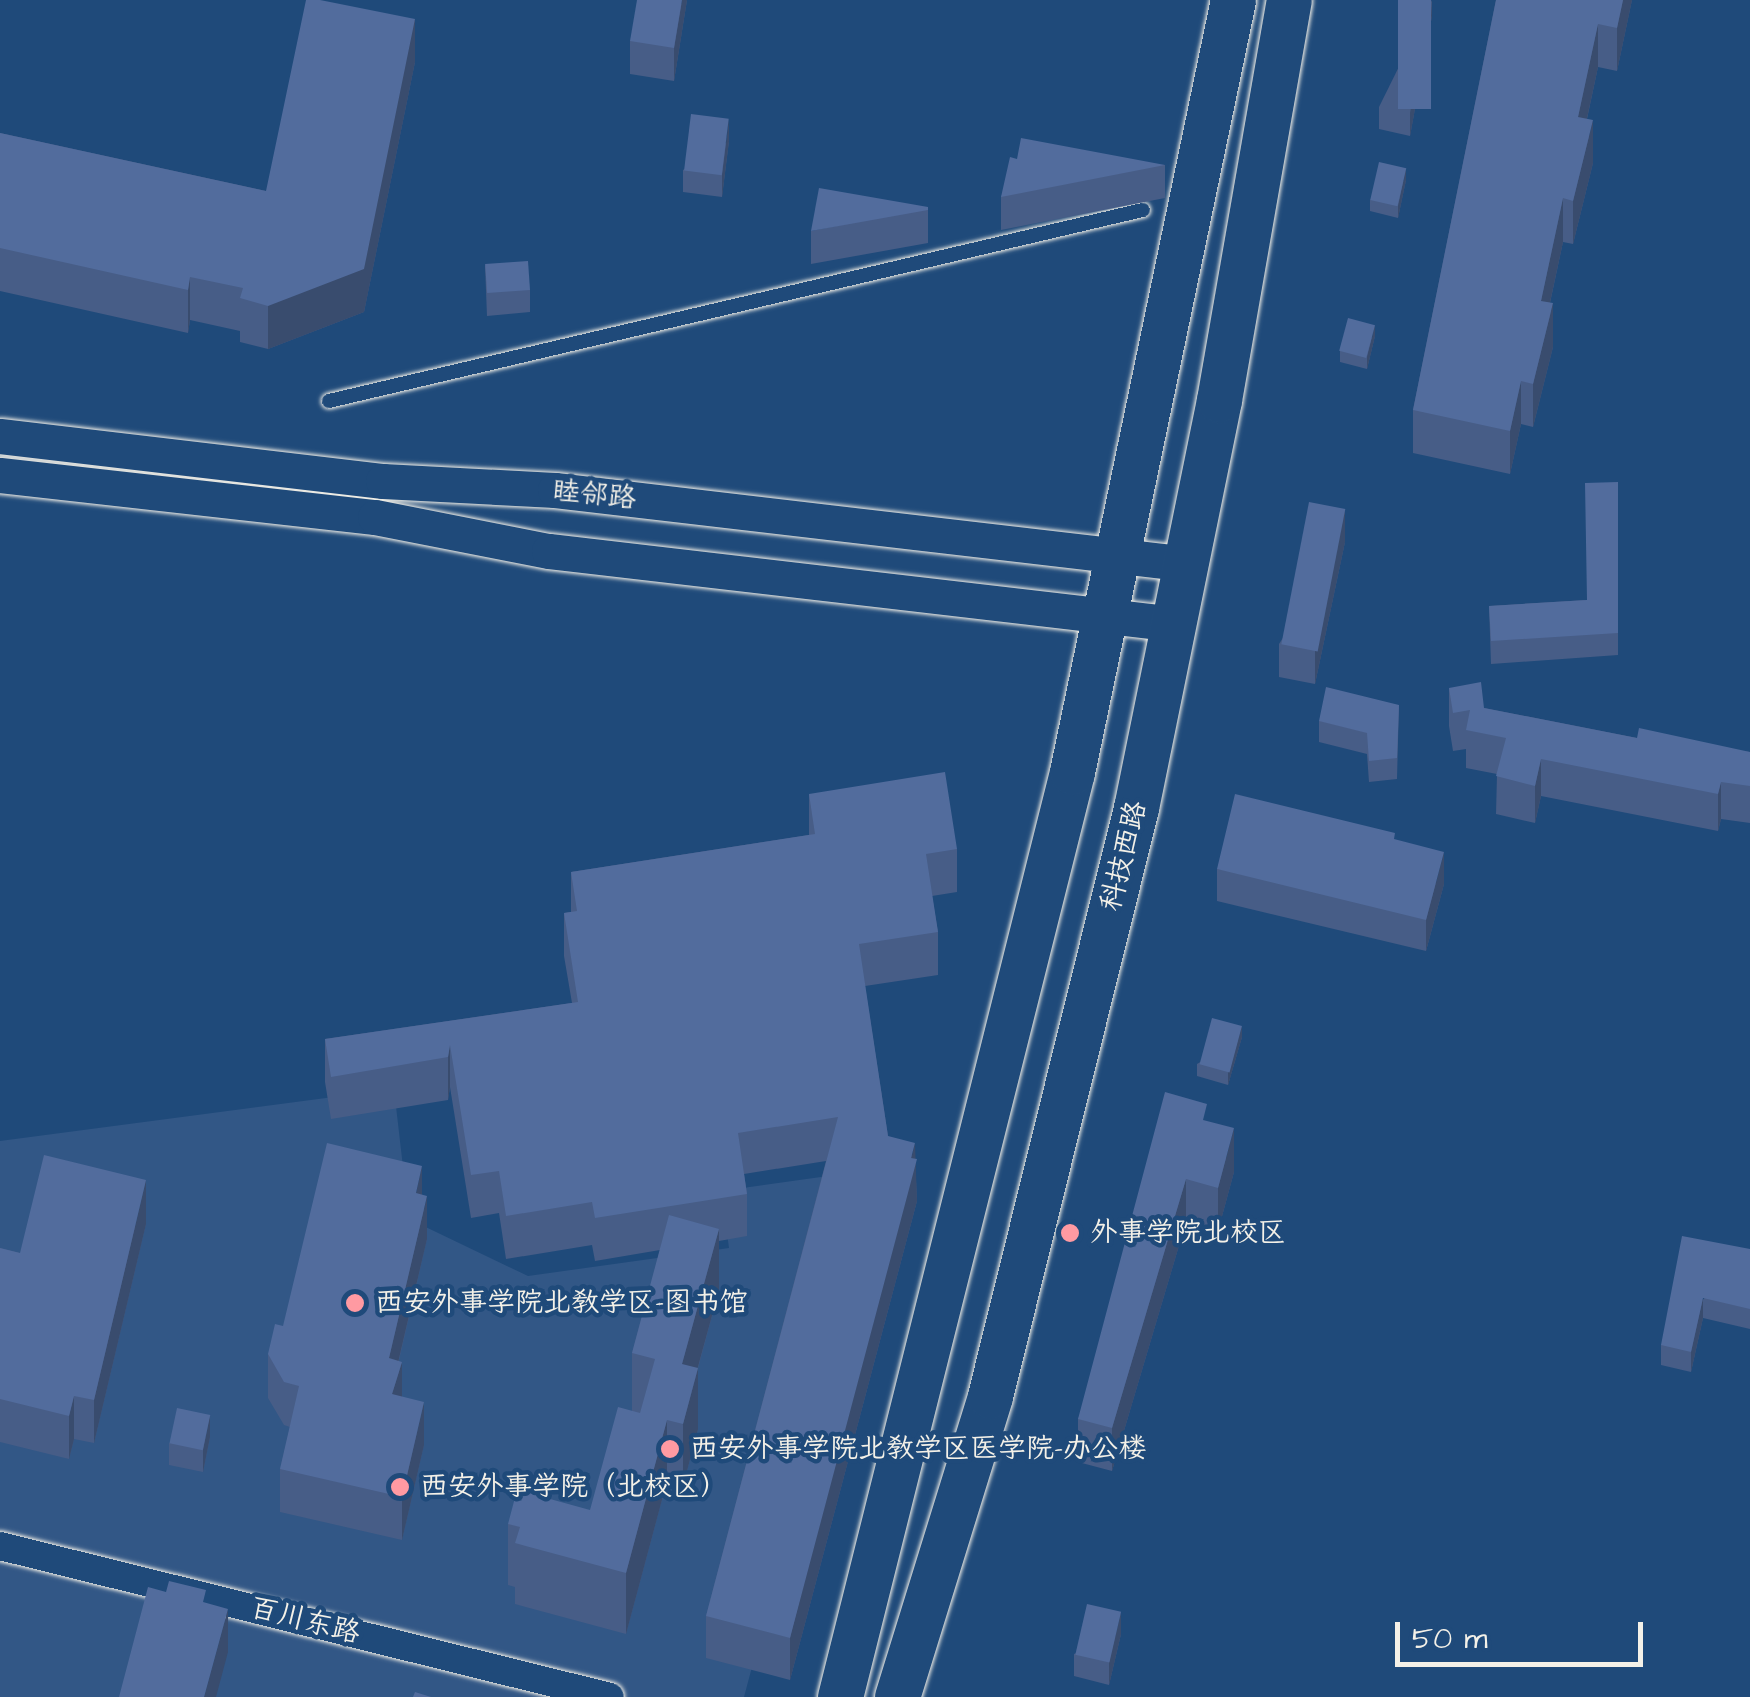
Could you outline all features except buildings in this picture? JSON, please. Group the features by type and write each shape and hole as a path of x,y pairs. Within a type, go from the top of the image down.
{"main road":[{"path":"840,1697 1105,616 1233,0"},
{"name":"科技西路","path":"896,1697 990,1396 1136,808 1188,564 1289,0"}],"street":[{"name":"睦邻路","path":"0,436 384,481 555,490 1188,564"},
{"path":"0,475 374,517 548,551 1175,624"},
{"name":"百川东路","path":"0,1546 610,1697"}],"lane":[{"path":"328,401 1142,210"}],"shaded area":[{"name":"西安外事学院（北校区）","path":"394,1089 409,1219 528,1276 729,1248 721,1191 885,1168 744,1697 0,1697 0,1141"}],"place":[{"name":"外事学院北校区","path":"1070,1233"},
{"name":"西安外事学院北教学区-图书馆","path":"355,1303"},
{"name":"西安外事学院北教学区医学院-办公楼","path":"670,1449"},
{"name":"西安外事学院（北校区）","path":"400,1487"}]}
